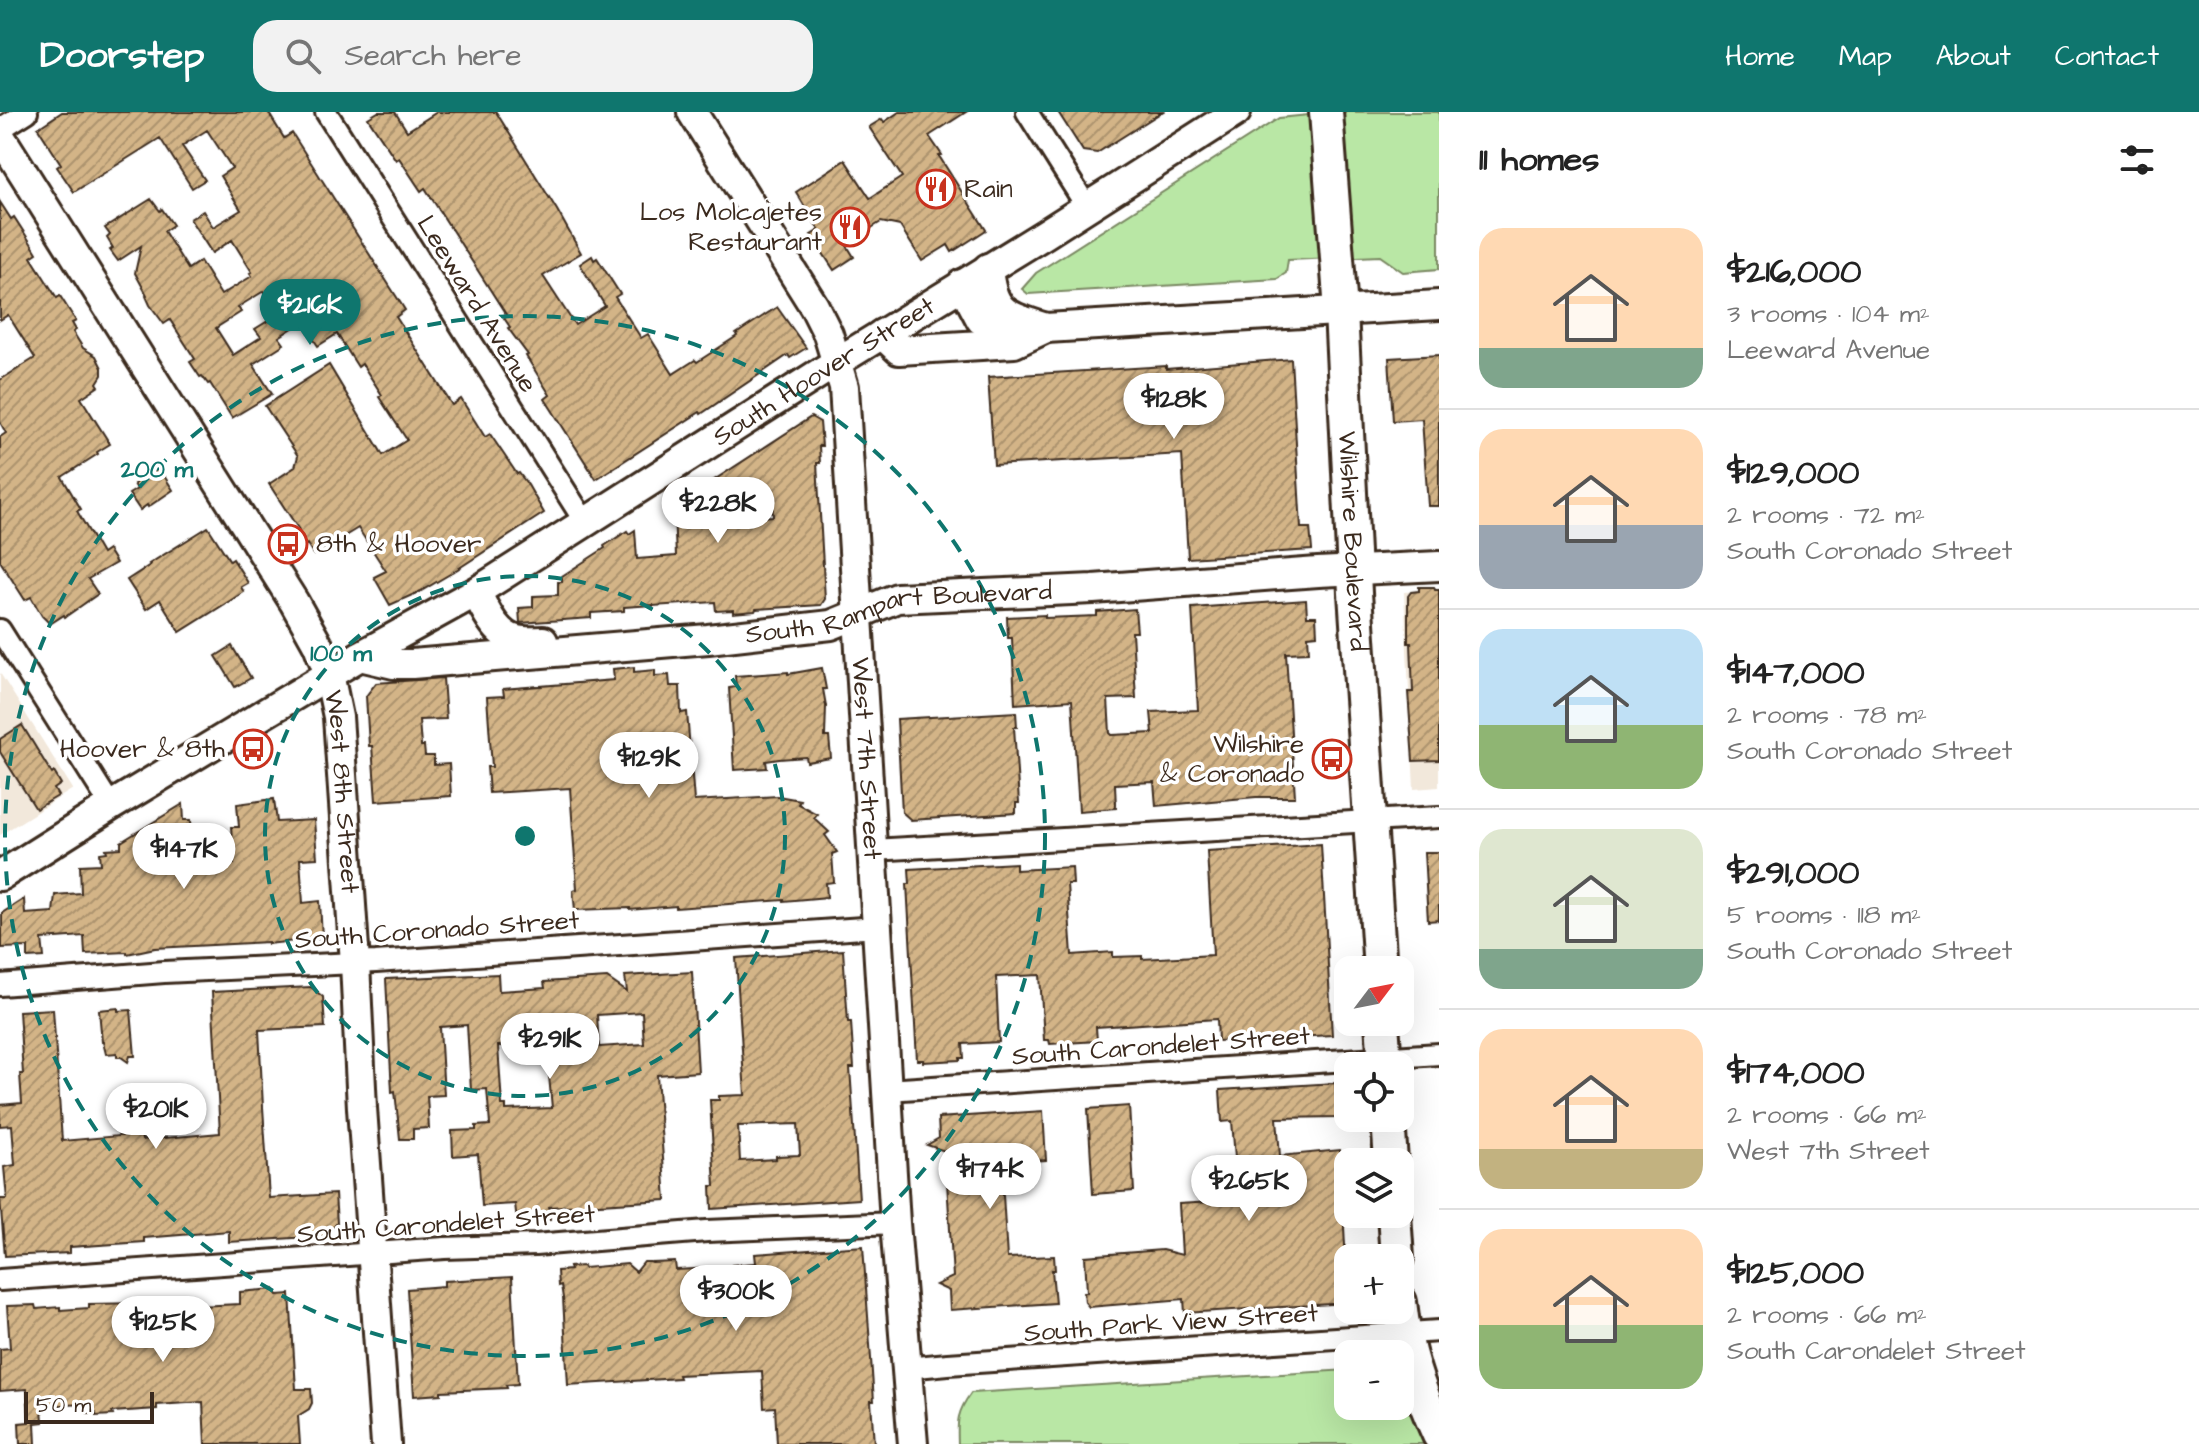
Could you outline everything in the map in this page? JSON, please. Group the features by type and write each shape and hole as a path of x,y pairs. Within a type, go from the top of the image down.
{"main road":[{"name":"Wilshire Boulevard","path":"1326,112 1341,311 1379,956"},
{"path":"1403,1324 1412,1369 1439,1435"}],"street":[{"path":"0,129 27,112"},
{"name":"West 7th Street","path":"692,112 814,306 826,330 845,394 895,1223 913,1444"},
{"path":"1027,112 1087,207"},
{"name":"South Hoover Street","path":"0,876 329,674 476,592 1236,112"},
{"name":"Leeward Avenue","path":"329,113 585,522"},
{"name":"West 8th Street","path":"0,136 294,602 312,632 329,674 338,717 386,1444"},
{"path":"988,268 993,298 1009,315 1035,333"},
{"path":"962,284 981,320 1035,333 1439,305"},
{"path":"882,334 899,350 1014,343 1035,333"},
{"name":"South Rampart Boulevard","path":"360,656 394,664 412,664 708,639 831,625 897,598 1093,589 1439,566"},
{"path":"476,592 494,623 505,635 515,640 557,641 583,648"},
{"path":"0,630 111,806"},
{"path":"873,850 1439,817"},
{"name":"South Coronado Street","path":"0,985 877,927"},
{"name":"South Carondelet Street","path":"1414,1058 1439,1054"},
{"name":"South Carondelet Street","path":"887,1090 1334,1065"},
{"name":"South Carondelet Street","path":"0,1280 707,1231 895,1223"},
{"name":"South Park View Street","path":"1414,1322 1439,1331"},
{"name":"South Park View Street","path":"906,1368 1335,1324"}],"shaded area":[{"path":"1439,590 1439,787 1414,789 1404,592"},
{"path":"0,673 73,789 0,835"}],"green space":[{"path":"1339,112 1439,112 1439,269 1403,272 1380,256 1288,260 1286,273 1277,279 1028,294 1022,289 1036,273 1279,118"},
{"path":"1334,1371 1334,1420 1414,1420 1414,1389 1439,1389 1439,1444 958,1444 959,1417 971,1393"}],"building":[{"path":"62,112 268,112 284,138 292,133 405,310 396,317 452,405 461,399 485,437 490,434 528,485 544,513 450,574 390,605 374,577 386,571 358,528 314,555 307,544 300,548 291,535 299,530 269,484 295,467 298,456 265,406 329,365 383,455 407,440 379,397 382,395 362,364 358,367 337,334 318,346 302,322 279,337 284,344 253,364 272,394 232,418 210,383 200,377 190,362 195,359 170,320 164,324 150,305 135,273 141,246 118,261 110,250 113,248 105,228 151,199 173,225 164,231 188,269 200,261 221,295 252,276 232,240 212,253 190,219 203,211 213,227 241,210 220,176 232,168 207,130 182,146 205,180 192,188 160,138 74,192 57,167 61,164 38,128","holes":["264,291 279,314 255,329 261,337 233,355 216,328 241,312 238,307"]},
{"path":"378,112 395,112 407,131 437,112 496,112 581,253 543,276 575,325 605,306 580,264 592,256 594,260 597,258 620,294 615,297 641,338 648,334 673,374 695,360 697,362 777,307 806,348 790,358 788,355 596,479 545,399 550,395 528,355 508,328 504,318 507,316 425,188 421,191 368,118"},
{"path":"899,112 966,112 929,136 986,230 952,252 948,245 922,261 900,226 881,222 846,244 854,257 834,270 811,235 819,230 796,192 845,160 870,198 902,177 869,127"},
{"path":"1058,112 1162,112 1097,153 1083,151"},
{"path":"0,202 34,248 37,253 31,257 76,321 72,323 76,330 73,332 83,348 96,356 102,368 97,383 99,386 81,398 110,444 62,477 102,554 108,550 116,563 88,579 98,594 50,624 31,597 25,600 0,561 0,437 6,433 0,422 0,380 35,358 8,315 0,320"},
{"path":"1439,355 1439,506 1428,506 1422,419 1393,421 1389,358"},
{"path":"1291,359 1301,528 1310,528 1312,550 1188,558 1182,454 994,465 988,377 1166,366 1166,369"},
{"path":"811,417 820,422 822,446 819,446 820,463 817,463 825,599 821,605 733,613 733,610 716,611 715,602 653,605 591,613 591,618 520,623 519,608 533,607 533,596 558,595 558,582 562,582 562,576 627,531 629,534 635,530 637,559 676,556 674,514 708,493 708,484","holes":["771,489 773,516 744,518 742,491"]},
{"path":"159,468 173,490 140,510 129,494 137,489 134,484"},
{"path":"208,527 248,583 241,587 244,592 180,632 160,600 146,609 127,580"},
{"path":"1419,587 1439,590 1439,760 1413,761 1408,692 1413,692 1411,643 1408,643 1408,596 1411,592 1419,591"},
{"path":"1306,600 1307,616 1316,616 1317,635 1308,636 1309,652 1286,653 1295,797 1256,797 1156,806 1154,782 1115,784 1116,808 1079,811 1072,700 1015,704 1012,638 1008,638 1007,617 1097,616 1097,612 1135,609 1137,632 1132,632 1136,698 1108,699 1110,733 1153,733 1151,712 1198,710 1192,608"},
{"path":"232,646 251,678 235,687 216,656"},
{"path":"634,667 634,672 655,670 655,676 669,675 670,686 680,686 681,713 687,712 694,801 778,796 800,800 798,804 817,814 814,818 829,832 825,835 837,852 832,854 834,882 826,883 827,897 676,908 575,910 573,890 577,889 570,788 489,793 487,767 492,767 487,697 504,696 503,689 614,680 613,669"},
{"path":"822,668 826,689 823,689 825,737 829,737 831,758 807,762 806,757 779,759 766,761 767,768 734,770 729,688 736,687 735,676 788,674"},
{"path":"443,678 446,719 419,720 425,756 434,756 434,765 449,764 451,796 376,801 366,696 376,683"},
{"path":"1016,712 1017,727 1014,727 1019,803 1016,803 1016,813 911,820 902,812 897,719"},
{"path":"22,725 61,784 54,789 58,796 36,809 0,752 0,739"},
{"path":"274,799 277,822 314,820 317,858 300,859 303,903 320,901 322,938 268,944 155,948 127,954 85,954 84,936 42,939 44,957 28,958 28,947 2,948 2,913 24,899 25,914 53,912 55,895 81,893 80,865 101,864 100,853 107,852 106,849 121,848 121,842 183,804 184,820 191,820 194,867 234,864 231,827 239,827 237,804"},
{"path":"1321,844 1332,1035 1218,1041 1217,1019 1096,1027 1097,1041 1050,1044 1049,1040 1044,1040 1040,975 996,977 999,1042 963,1044 964,1058 960,1060 917,1060 907,884 910,884 909,869 1016,863 1016,870 1072,867 1073,884 1067,884 1072,955 1113,952 1113,957 1142,956 1142,959 1213,955 1207,851"},
{"path":"1424,852 1439,852 1439,920 1428,921"},
{"path":"843,950 854,1068 850,1068 859,1199 712,1209 711,1186 715,1186 710,1100 719,1100 719,1096 745,1095 736,958","holes":["798,1124 800,1155 740,1161 738,1126"]},
{"path":"692,972 698,1072 657,1075 666,1200 549,1207 550,1219 517,1221 515,1204 482,1206 478,1154 453,1156 452,1131 476,1130 476,1126 490,1125 487,1089 471,1090 467,1025 440,1027 444,1095 427,1096 429,1128 413,1129 413,1139 400,1139 395,1091 392,1092 386,979 498,974 499,991 545,988 544,982 607,978 627,992 625,976","holes":["642,1012 644,1044 599,1047 597,1015","546,1044 552,1108 506,1110 506,1105 502,1105 498,1046"]},
{"path":"311,987 323,997 325,1027 259,1030 263,1107 269,1198 335,1194 337,1223 326,1236 229,1242 229,1231 144,1238 144,1242 70,1247 70,1253 5,1256 0,1199 7,1199 4,1167 15,1165 12,1125 0,1126 0,1105 22,1103 19,1011 53,1009 62,1141 141,1134 142,1140 220,1133 212,992"},
{"path":"118,1008 118,1011 131,1010 135,1056 130,1056 128,1062 117,1057 117,1053 106,1054 102,1042 99,1010"},
{"path":"1334,1083 1334,1117 1277,1118 1280,1156 1334,1151 1334,1228 1344,1228 1345,1244 1334,1244 1334,1304 1185,1313 1184,1299 1089,1307 1084,1292 1087,1292 1085,1256 1162,1250 1182,1255 1179,1204 1228,1201 1229,1158 1235,1158 1232,1121 1222,1122 1220,1090"},
{"path":"1129,1106 1134,1191 1093,1194 1088,1109"},
{"path":"1043,1111 1046,1160 1001,1163 1007,1258 1054,1256 1055,1303 950,1310 949,1291 936,1285 953,1277 945,1151 927,1145 939,1138 938,1118"},
{"path":"863,1246 874,1444 777,1444 775,1407 764,1408 762,1371 568,1385 563,1298 557,1271 570,1270 569,1267 627,1264 636,1272 644,1262 675,1262 676,1270 732,1267 756,1263 755,1254"},
{"path":"512,1277 518,1384 506,1385 507,1388 441,1391 441,1394 414,1396 407,1289 444,1286 444,1281"},
{"path":"274,1289 278,1295 290,1294 296,1389 311,1389 312,1403 298,1416 300,1444 205,1444 203,1402 157,1405 157,1409 96,1416 96,1413 86,1413 86,1404 42,1406 43,1422 35,1423 36,1444 20,1444 19,1423 29,1422 27,1389 0,1391 0,1349 10,1348 7,1306 35,1305 36,1309 60,1307 60,1310 89,1308 89,1304 141,1303 154,1305 154,1308 240,1304 240,1292"}],"place":[{"name":"Rain","path":"936,189"},
{"name":"Los Molcajetes Restaurant","path":"850,227"},
{"name":"8th & Hoover","path":"288,544"},
{"name":"Hoover & 8th","path":"253,749"},
{"name":"Wilshire & Coronado","path":"1332,759"}]}
